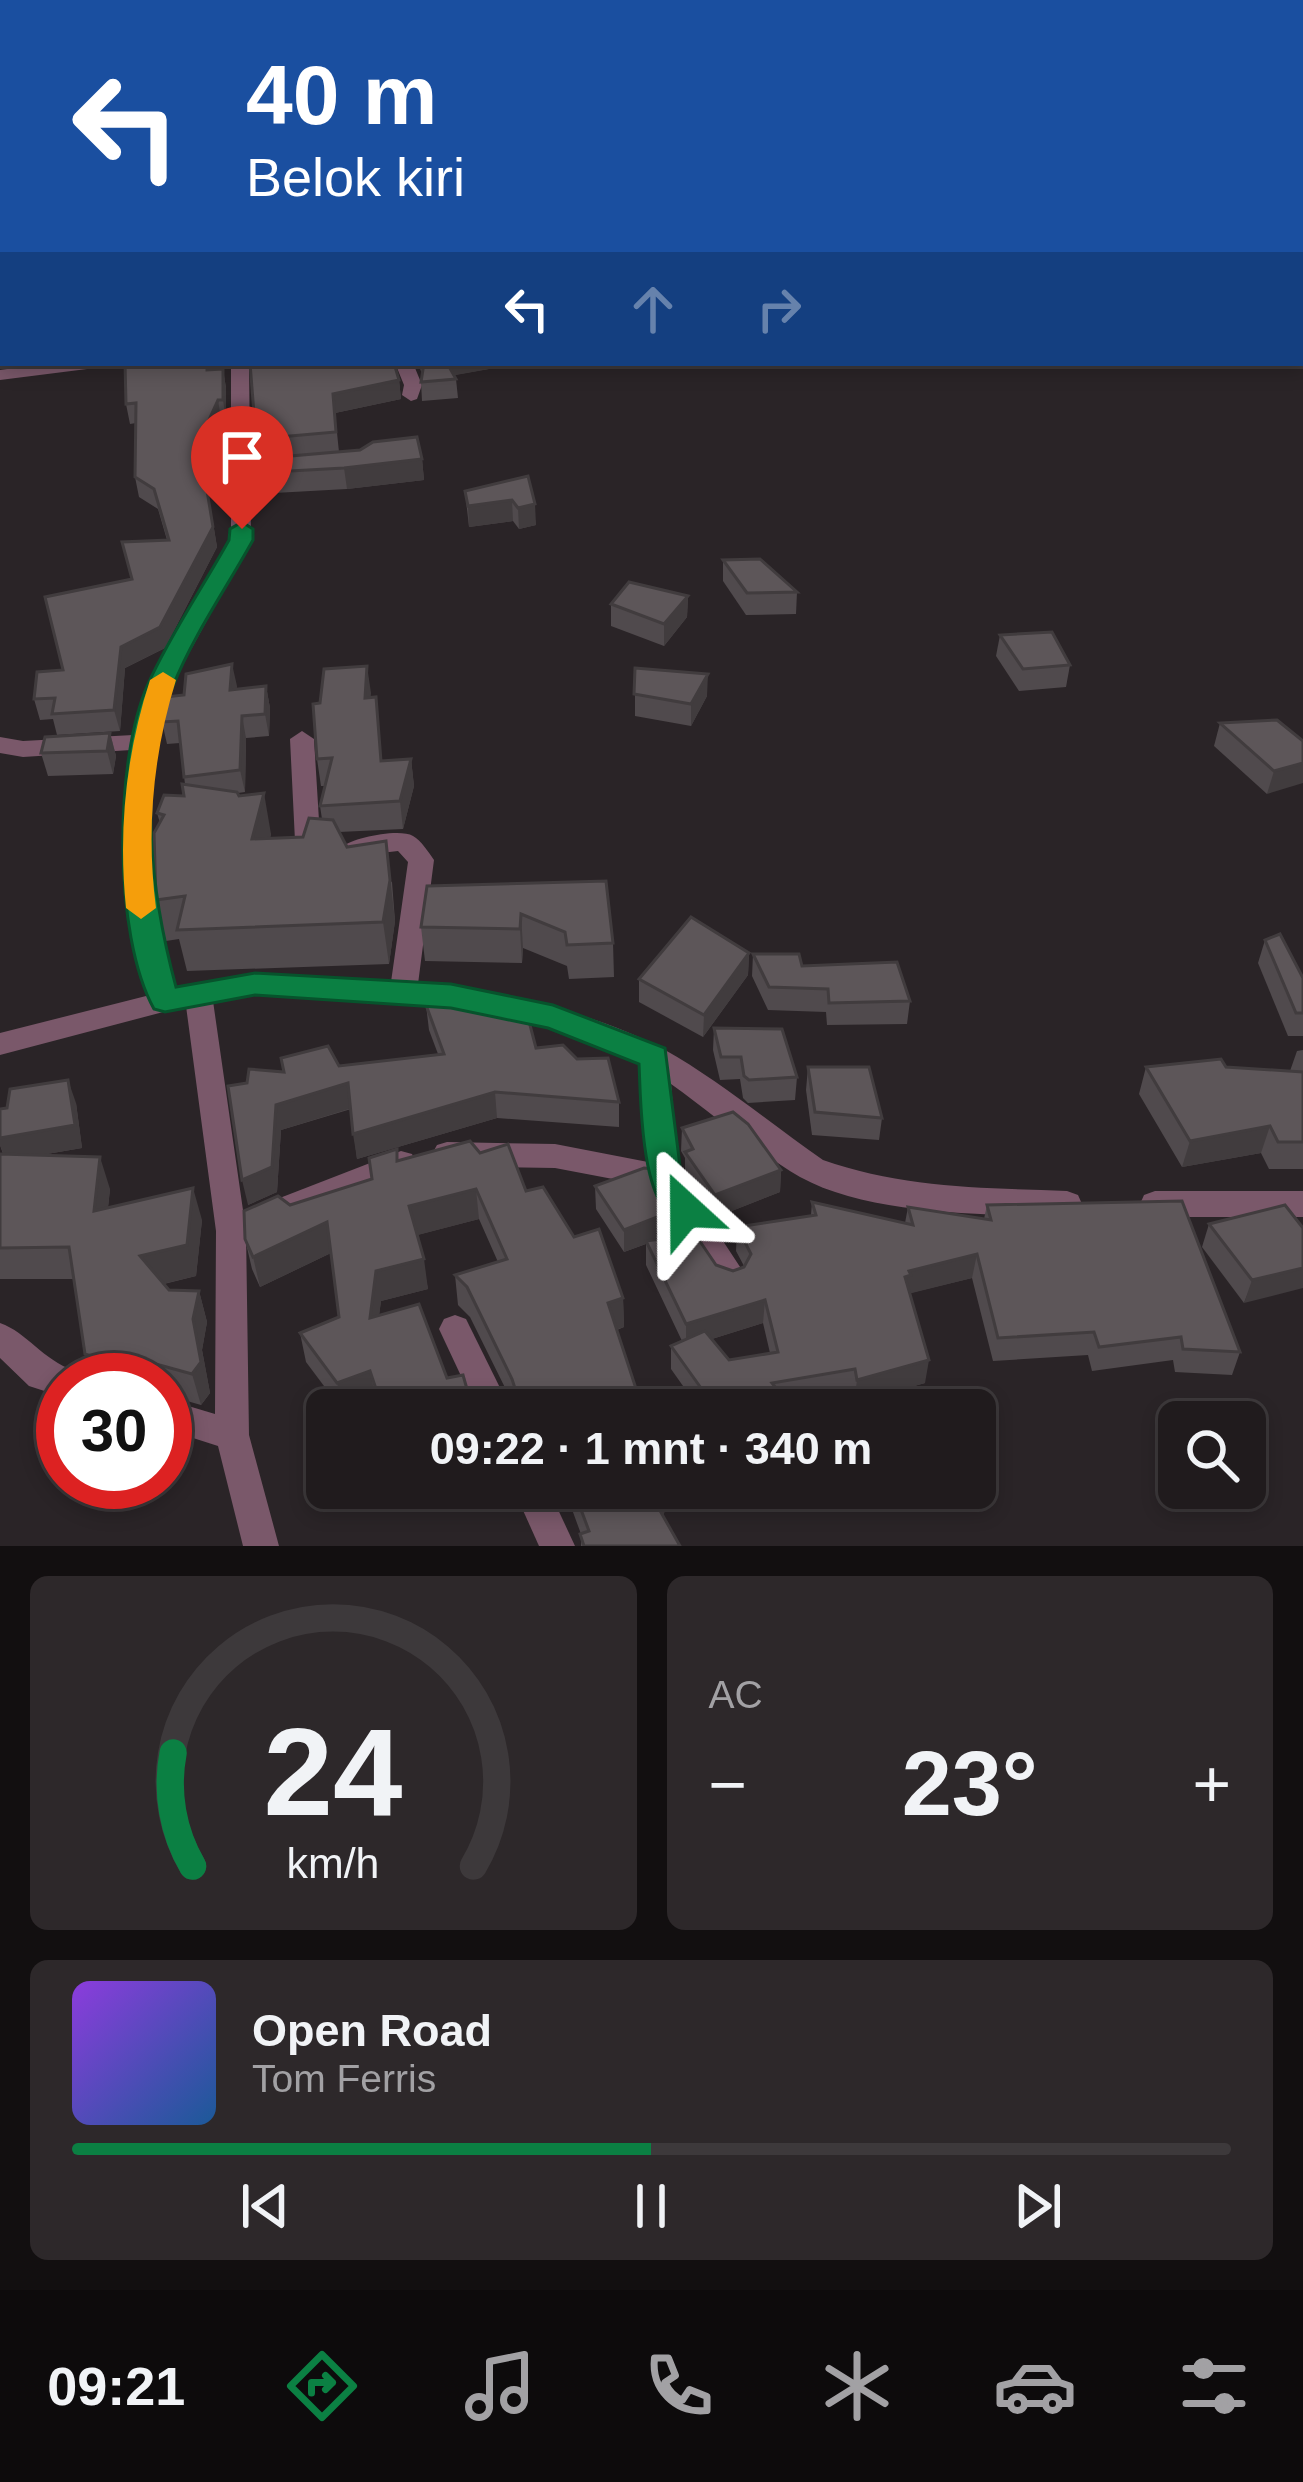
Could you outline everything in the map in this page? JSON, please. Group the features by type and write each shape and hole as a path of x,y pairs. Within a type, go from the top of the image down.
{"street":[{"path":"0,375 71,366"},
{"path":"165,1000 142,918 137,870 143,742 160,686 241,540 252,470 240,366"},
{"path":"405,366 412,395"},
{"path":"302,739 308,841 315,848 335,849 404,842 422,860 403,992"},
{"path":"0,745 23,749 143,742"},
{"path":"0,1044 165,1000 255,984 451,996 553,1017 654,1057 812,1169 846,1181 932,1198 1303,1204"},
{"path":"198,993 231,1231 232,1435 261,1546"},
{"path":"654,1057 664,1178 730,1276"},
{"path":"231,1231 371,1173 448,1154 555,1156 664,1178"},
{"path":"455,1329 484,1389"},
{"path":"0,1337 16,1358 36,1372"},
{"path":"192,1422 232,1435"},
{"path":"540,1509 557,1546"}],"building":[{"path":"125,366 223,369 223,400 218,400 199,442 213,527 160,627 121,647 114,710 52,714 55,698 34,699 37,672 63,670 45,597 132,579 122,542 169,540 154,489 135,477 136,403 126,404"},
{"path":"250,366 395,366 399,380 333,394 336,432 256,439"},
{"path":"424,366 449,366 456,379 421,382"},
{"path":"417,437 422,459 253,473 256,459 360,450 373,442"},
{"path":"528,476 535,504 518,508 512,500 468,506 465,491"},
{"path":"760,559 797,592 747,593 723,560"},
{"path":"629,582 688,596 664,624 611,604"},
{"path":"1052,632 1070,665 1023,669 1000,635"},
{"path":"232,664 230,690 266,686 265,714 242,716 240,770 184,777 178,721 162,722 165,697 184,695 186,674"},
{"path":"367,666 365,698 376,697 381,761 411,759 400,801 320,806 332,758 317,759 313,704 320,703 324,669"},
{"path":"635,668 708,674 691,704 634,694"},
{"path":"1277,720 1303,741 1303,763 1274,771 1220,723"},
{"path":"110,733 107,751 41,753 45,737"},
{"path":"182,784 239,796 264,793 252,839 303,837 309,818 333,820 347,847 386,841 390,880 383,922 177,930 185,896 156,900 154,833 164,815 157,813 164,795 184,796"},
{"path":"606,881 613,943 567,945 565,932 521,914 520,929 421,927 427,886"},
{"path":"691,917 749,953 704,1015 639,979"},
{"path":"1280,934 1303,978 1303,1013 1296,1013 1265,940"},
{"path":"753,954 799,954 802,966 897,962 910,1001 829,1003 828,989 769,987"},
{"path":"488,994 524,1002 536,1048 563,1045 577,1059 608,1058 619,1102 495,1092 353,1134 348,1083 276,1105 272,1167 242,1180 228,1086 247,1083 249,1069 284,1072 281,1058 328,1046 339,1066 444,1054 426,1005"},
{"path":"714,1028 782,1029 797,1077 749,1080 741,1057 721,1057"},
{"path":"1221,1059 1226,1067 1303,1072 1303,1142 1278,1142 1270,1126 1190,1141 1146,1067"},
{"path":"808,1067 869,1067 882,1118 815,1112"},
{"path":"68,1080 75,1125 0,1138 0,1109 7,1108 10,1089"},
{"path":"733,1112 748,1124 781,1170 715,1195 685,1152 693,1149 682,1128"},
{"path":"470,1141 480,1153 508,1144 526,1191 543,1187 574,1237 599,1229 623,1298 608,1303 636,1389 515,1389 467,1287 455,1275 507,1259 476,1189 409,1206 424,1259 376,1271 370,1318 419,1304 447,1378 463,1375 467,1389 376,1389 370,1371 337,1383 300,1333 339,1317 327,1222 253,1257 245,1239 244,1211 278,1196 290,1205 372,1179 369,1158 397,1149 397,1161"},
{"path":"0,1154 100,1157 94,1211 193,1188 187,1245 140,1256 169,1290 199,1291 193,1319 201,1362 192,1374 192,1353 85,1353 69,1247 0,1248"},
{"path":"652,1169 678,1209 624,1230 595,1186"},
{"path":"1182,1201 1240,1352 1183,1349 1181,1337 1099,1347 1094,1332 998,1338 977,1254 909,1271 911,1275 905,1277 929,1360 857,1380 855,1369 772,1383 773,1389 702,1389 671,1346 705,1331 729,1360 778,1352 765,1300 686,1324 646,1241 695,1234 716,1265 733,1271 744,1267 751,1254 737,1227 816,1215 812,1202 913,1225 908,1207 991,1220 987,1205"},
{"path":"1285,1205 1303,1228 1303,1268 1252,1280 1209,1224"},
{"path":"581,1509 659,1509 680,1546 584,1546 580,1534 589,1531"}],"slow traffic":[{"path":"141,908 137,870 143,742 163,680"}],"route":[{"path":"242,529 241,540 160,686 143,742 137,870 142,918 165,1000 255,984 451,996 553,1017 654,1057 664,1178 686,1210"}]}
